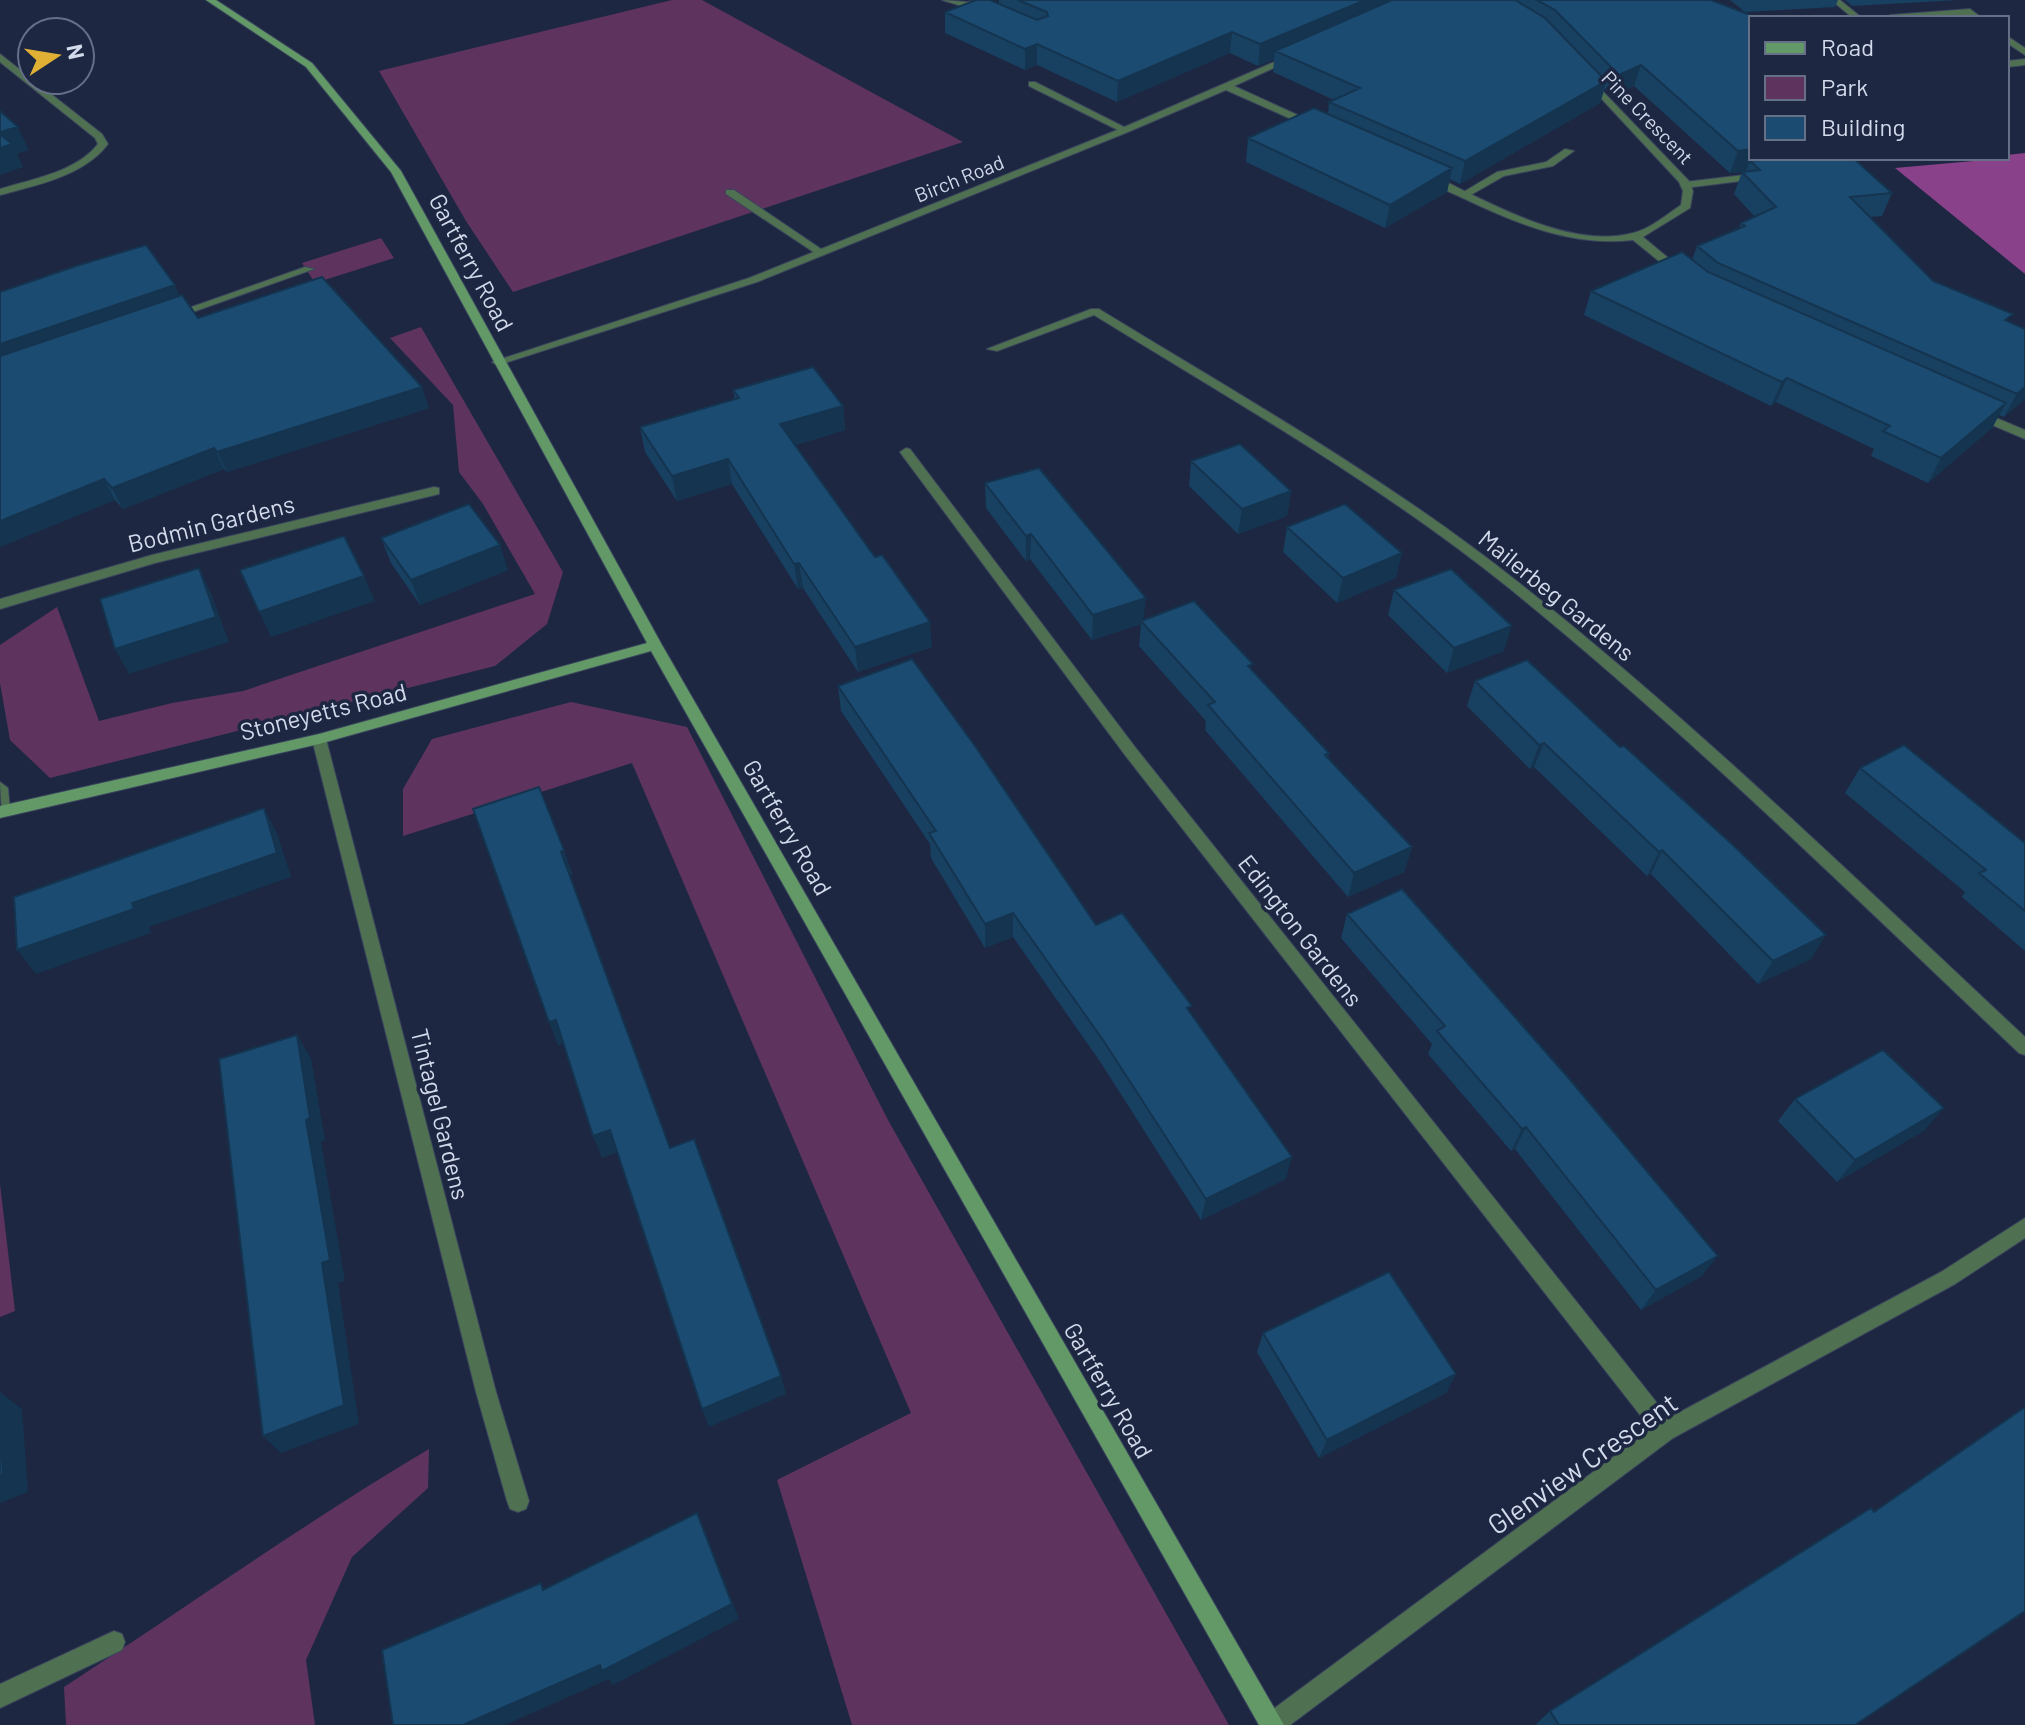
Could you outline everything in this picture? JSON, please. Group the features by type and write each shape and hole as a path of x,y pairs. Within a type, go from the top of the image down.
{"street":[{"name":"Gartferry Road","path":"210,0 309,65 396,171 655,645 1272,1724"},
{"path":"946,0 983,12"},
{"path":"968,5 979,0"},
{"path":"1835,0 1855,16"},
{"path":"1917,16 1970,12 1975,16"},
{"name":"Birch Road","path":"498,362 753,280 1125,130 1298,55"},
{"path":"0,57 99,136 103,144 98,153 82,163 0,192"},
{"name":"Pine Crescent","path":"1423,175 1537,225 1600,238 1635,236 1686,206 1689,199 1685,185 1577,69"},
{"path":"1032,84 1125,130"},
{"path":"1226,86 1324,131"},
{"path":"1465,194 1501,174 1549,164 1569,151"},
{"path":"1685,185 1779,173"},
{"path":"730,192 822,253"},
{"path":"1635,236 1693,282"},
{"path":"159,320 309,269"},
{"name":"Mailerbeg Gardens","path":"993,349 1095,311 1365,477 1512,584 1693,737 2025,1048"},
{"path":"1967,409 2025,435"},
{"name":"Edington Gardens","path":"906,452 1130,751 1666,1431"},
{"name":"Bodmin Gardens","path":"0,604 152,559 434,491"},
{"name":"Stoneyetts Road","path":"1,812 319,739 655,645"},
{"name":"Tintagel Gardens","path":"319,739 486,1392 518,1501"},
{"path":"0,788 1,812"},
{"name":"Glenview Crescent","path":"1272,1724 1666,1431 1948,1278 2025,1227"},
{"path":"0,1696 114,1642"}],"green space":[{"path":"672,0 702,0 963,142 513,292 466,221 379,71"},
{"path":"381,238 394,258 315,283 302,263"},
{"path":"421,327 563,572 547,624 495,666 50,778 10,740 0,683 0,645 57,607 99,721 172,703 243,691 535,594 483,504 459,472 453,405 390,338"},
{"path":"571,702 687,727 888,1120 1229,1725 852,1725 777,1480 911,1413 632,763 403,836 403,789 432,739"},
{"path":"0,1184 15,1311 0,1317"},
{"path":"429,1449 428,1488 352,1557 306,1660 315,1725 66,1725 64,1687 291,1536"}],"shaded area":[{"path":"2025,153 2025,274 1895,168 2009,160 2009,155"}],"building":[{"path":"976,0 990,0 1037,20 1048,16 1047,12 1018,0 1365,0 1260,44 1232,32 1118,81 1037,44 1025,49 945,12"},
{"path":"1392,0 1515,0 1545,18 1606,81 1465,161 1329,102 1360,88 1275,51"},
{"path":"1537,0 1711,0 1753,16 1749,16 1749,149 1738,151 1641,65 1619,75 1555,10"},
{"path":"1314,108 1452,168 1390,205 1248,138"},
{"path":"0,111 18,127 0,132"},
{"path":"0,134 12,144 0,148"},
{"path":"1855,160 1892,193 1850,197 1933,281 2013,314 2005,320 2025,329 2025,387 2017,394 1718,263 1697,246 1745,226 1741,223 1776,207 1742,172 1760,170 1750,161"},
{"path":"146,245 175,285 0,344 0,292"},
{"path":"1682,252 1708,272 2006,403 1941,458 1883,431 1890,426 1787,378 1782,382 1591,291"},
{"path":"322,277 422,387 217,452 214,448 112,488 104,479 0,521 0,356 182,295 198,318"},
{"path":"813,367 843,406 780,424 875,557 882,555 930,622 855,647 799,563 794,564 728,459 672,476 640,427 739,398 733,390"},
{"path":"1240,444 1291,491 1242,509 1191,461"},
{"path":"1039,468 1146,598 1093,615 1031,534 1026,536 985,483"},
{"path":"469,504 500,545 411,580 381,538"},
{"path":"1345,504 1402,553 1343,578 1287,527"},
{"path":"344,536 364,576 259,612 240,570"},
{"path":"199,568 216,617 115,649 100,599"},
{"path":"1451,569 1512,626 1454,648 1394,590"},
{"path":"1194,601 1253,664 1248,666 1329,753 1325,755 1412,847 1354,873 1208,705 1215,702 1141,621"},
{"path":"912,659 1096,925 1122,913 1192,1006 1187,1008 1292,1157 1206,1199 1103,1040 1013,913 985,924 929,833 936,831 838,686"},
{"path":"1527,660 1620,747 1624,746 1734,846 1826,935 1773,961 1662,850 1659,852 1544,743 1539,745 1475,681"},
{"path":"1904,745 2025,843 2025,911 1979,873 1986,870 1860,768"},
{"path":"539,787 670,1148 694,1139 781,1376 702,1409 610,1130 593,1136 556,1020 549,1022 473,809"},
{"path":"264,808 277,853 132,903 134,909 17,950 14,897"},
{"path":"1402,889 1566,1075 1718,1256 1656,1290 1526,1127 1522,1129 1437,1031 1445,1026 1347,914"},
{"path":"297,1035 310,1118 306,1120 330,1260 322,1263 344,1405 263,1436 219,1059"},
{"path":"1883,1050 1944,1108 1855,1160 1795,1099"},
{"path":"1389,1272 1456,1374 1327,1440 1263,1333"},
{"path":"2025,1407 2025,1611 1855,1725 1559,1725 1550,1711 1871,1508 1874,1512"},
{"path":"0,1420 3,1474 0,1476"},
{"path":"697,1513 732,1604 602,1671 600,1665 463,1725 393,1725 382,1650 541,1583 543,1590"}]}
